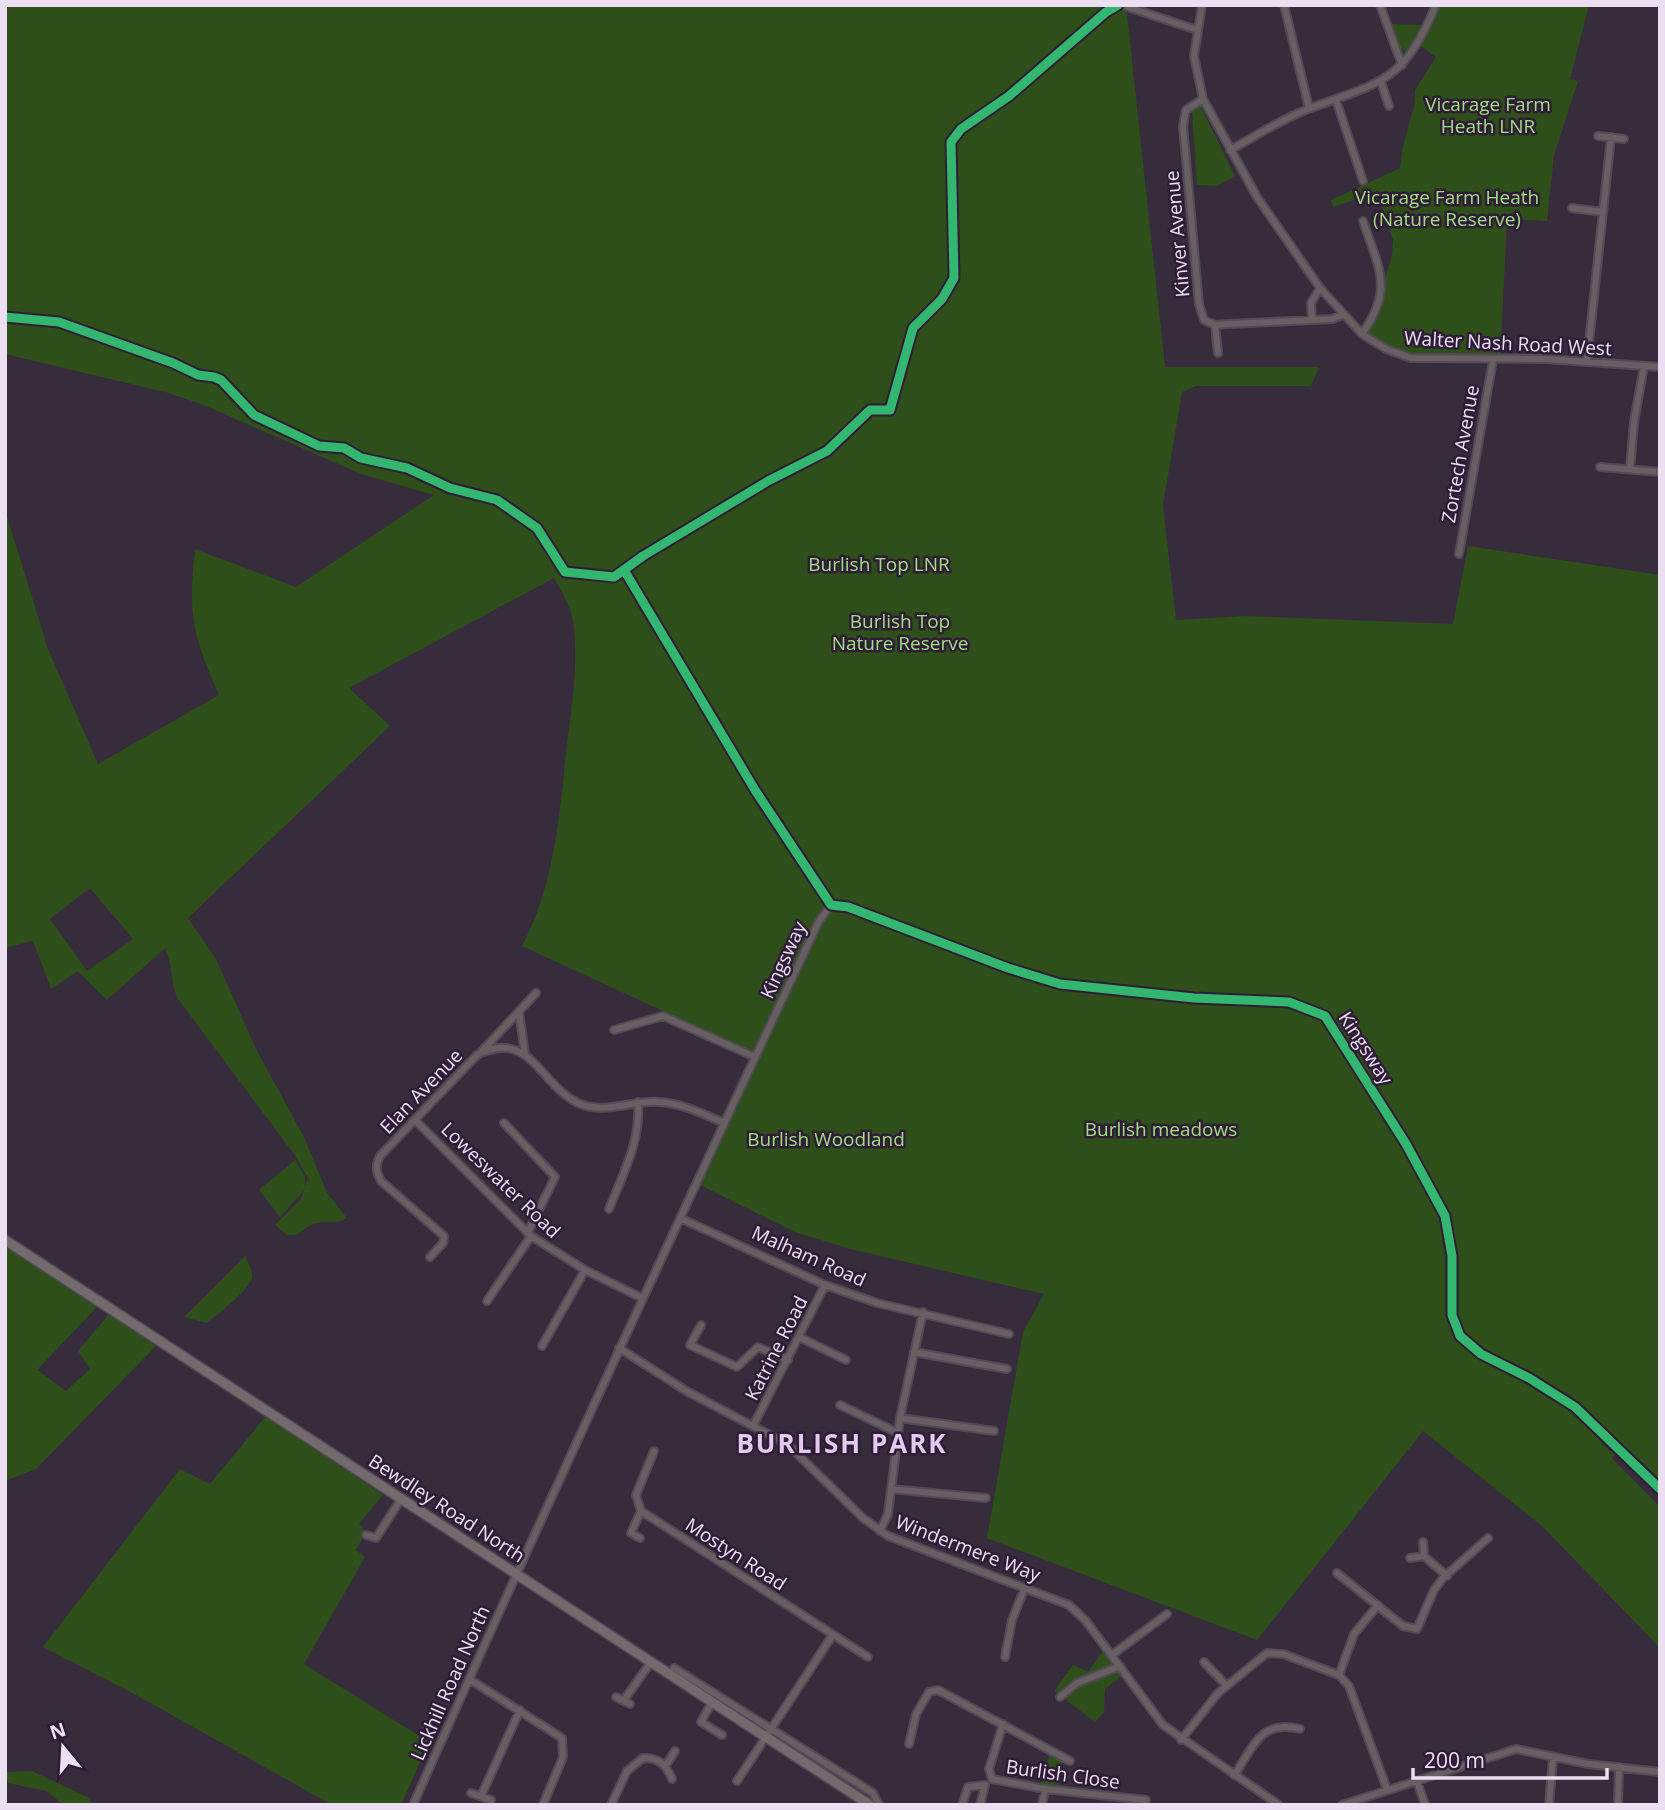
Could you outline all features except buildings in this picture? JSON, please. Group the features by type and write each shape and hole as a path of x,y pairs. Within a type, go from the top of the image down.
{"main road":[{"name":"Bewdley Road North","path":"5,1240 712,1702 768,1732 870,1805"}],"street":[{"path":"1122,5 1197,30"},
{"name":"Walter Nash Road West","path":"1202,5 1194,56 1203,99 1257,197 1320,288 1362,334 1397,355 1412,358 1587,361 1660,367"},
{"path":"1284,5 1310,108"},
{"path":"1380,5 1402,65"},
{"path":"1230,150 1310,108 1381,82 1402,65 1423,35 1436,5"},
{"path":"1381,82 1389,106"},
{"name":"Kinver Avenue","path":"1203,99 1186,110 1183,126 1199,304 1204,320 1215,325"},
{"path":"1336,100 1363,181"},
{"path":"1598,136 1624,139"},
{"path":"1587,361 1611,137"},
{"path":"1572,208 1603,212"},
{"path":"1362,334 1377,313 1382,291 1379,269 1363,221"},
{"path":"1312,320 1309,308 1320,288"},
{"path":"1218,353 1215,325 1312,320 1342,315"},
{"name":"Zortech Avenue","path":"1459,554 1493,360"},
{"path":"1630,469 1634,422 1642,390 1644,366"},
{"path":"1600,467 1660,472"},
{"name":"Kingsway","path":"595,1400 819,921 828,907 836,904 1008,968 1059,984 1194,998 1289,1002 1318,1011 1331,1023 1437,1198 1451,1244 1451,1306 1460,1336 1481,1354 1529,1378 1575,1407 1660,1489"},
{"path":"477,1055 536,993"},
{"path":"519,1012 524,1054 578,1103 602,1107 638,1102 675,1104 724,1123"},
{"path":"614,1030 663,1016 755,1057"},
{"name":"Elan Avenue","path":"429,1258 443,1243 444,1236 381,1181 376,1171 380,1156 477,1055 492,1048 506,1046 524,1054"},
{"path":"609,1209 636,1143 638,1102"},
{"name":"Loweswater Road","path":"415,1120 529,1234 585,1270 642,1298"},
{"path":"487,1301 529,1234 555,1177 504,1123"},
{"name":"Malham Road","path":"680,1218 825,1285 877,1303 1009,1334"},
{"path":"542,1346 585,1270"},
{"name":"Katrine Road","path":"754,1424 825,1285"},
{"path":"880,1531 888,1514 900,1419 923,1312"},
{"path":"701,1325 690,1345 737,1367 758,1347 788,1360"},
{"path":"799,1337 846,1360"},
{"name":"Windermere Way","path":"619,1348 688,1392 754,1424 798,1453 880,1531 909,1545 1069,1605 1086,1621 1112,1654 1163,1725 1181,1740 1279,1805"},
{"path":"914,1352 1007,1369"},
{"name":"Lickhill Road North","path":"413,1805 595,1400"},
{"path":"840,1405 898,1433"},
{"path":"900,1419 994,1431"},
{"path":"640,1538 631,1532 641,1511 636,1495 654,1451"},
{"path":"891,1489 986,1498"},
{"path":"366,1535 376,1538 401,1499"},
{"name":"Mostyn Road","path":"641,1511 868,1657"},
{"path":"1337,1573 1404,1626 1416,1629 1434,1590 1488,1538"},
{"path":"1423,1542 1424,1556 1447,1576"},
{"path":"1410,1558 1424,1556"},
{"path":"1005,1657 1012,1619 1025,1587"},
{"path":"1339,1675 1354,1634 1378,1605"},
{"path":"1112,1654 1167,1614"},
{"path":"737,1781 832,1636"},
{"path":"1181,1740 1226,1685 1268,1653 1283,1654 1339,1675 1354,1696 1387,1789"},
{"path":"623,1700 651,1662"},
{"path":"1204,1662 1226,1685"},
{"path":"1060,1697 1077,1683 1119,1666"},
{"path":"674,1668 768,1732 873,1793 879,1805"},
{"path":"469,1679 557,1734 565,1744 564,1756 543,1805"},
{"name":"Burlish Close","path":"909,1744 916,1714 929,1692 934,1690 1070,1761"},
{"path":"712,1702 701,1722 722,1735"},
{"path":"481,1796 520,1710"},
{"name":"Burlish Close","path":"1003,1724 990,1777 1045,1789 1146,1800"},
{"path":"1234,1775 1270,1728 1282,1725 1300,1729"},
{"path":"1342,1805 1516,1749 1532,1750 1553,1758 1660,1772"},
{"path":"666,1765 676,1751"},
{"path":"611,1805 632,1764 642,1758 653,1758 666,1765 672,1779"},
{"path":"1549,1805 1553,1758"},
{"path":"1618,1805 1619,1767"},
{"path":"980,1805 990,1777"},
{"path":"1417,1781 1425,1805"},
{"path":"962,1805 966,1788 985,1785"},
{"path":"975,1787 982,1794"},
{"path":"1042,1805 1045,1789"},
{"path":"471,1793 491,1800"}],"green space":[{"path":"5,5 1126,5 1165,367 1319,367 1311,386 1196,386 1182,392 1163,505 1176,620 1245,616 1453,624 1468,546 1660,575 1660,1480 1571,1396 1464,1337 1485,1351 1480,1360 1551,1396 1606,1440 1602,1444 1615,1455 1612,1458 1660,1507 1660,1648 1542,1526 1423,1431 1257,1640 987,1538 1023,1332 1044,1294 850,1249 795,1232 700,1185 830,908 838,907 855,912 1004,972 1007,964 838,901 828,907 825,905 754,1053 522,946 533,923 549,873 562,795 574,686 573,620 567,601 554,578 349,688 390,726 188,918 216,959 256,1049 305,1139 327,1193 347,1218 335,1222 321,1222 296,1235 287,1235 275,1225 301,1199 308,1178 294,1154 178,999 165,948 107,1000 78,971 51,989 33,941 5,948 5,510 48,649 98,764 219,695 194,624 192,591 195,549 296,587 434,495 361,474 206,406 169,393 5,354","holes":["90,888 133,939 87,971 50,919"]},
{"name":"Vicarage Farm Heath (Nature Reserve)","path":"1436,5 1589,5 1570,79 1578,81 1554,155 1547,221 1507,219 1500,360 1411,358 1362,334 1382,291 1392,255 1393,240 1377,192 1333,207 1331,200 1400,168 1415,103 1415,90 1436,57 1421,46"},
{"path":"1389,24 1424,25 1414,47 1403,51 1397,46"},
{"path":"1201,107 1235,176 1217,186 1197,185 1192,109"},
{"path":"295,1160 305,1176 305,1189 280,1217 259,1190"},
{"path":"5,1245 97,1307 37,1370 66,1391 90,1369 78,1351 109,1314 156,1346 36,1469 5,1481"},
{"path":"245,1256 252,1278 225,1309 206,1323 184,1317"},
{"path":"266,1416 383,1495 359,1524 366,1531 356,1550 365,1557 304,1664 429,1742 401,1805 332,1805 138,1696 43,1647 180,1469 210,1484"},
{"path":"1106,1647 1125,1673 1105,1689 1104,1712 1095,1722 1054,1691 1073,1665 1088,1672"},
{"path":"1050,1753 1063,1760 1059,1787 1041,1785"},
{"path":"32,1771 87,1797 94,1805 64,1805 46,1791 8,1783 5,1772"}],"cycle path":[{"path":"5,317 59,322 173,363 198,375 214,377 221,380 254,415 319,446 344,448 361,458 407,468 450,488 497,500 537,528 565,572 614,577 643,556 768,481 827,451 870,410 890,410 913,328 942,299 954,278 951,142 961,129 1009,96 1106,12 1118,5"},
{"path":"624,570 755,790 831,905 848,907 1008,968 1060,984 1194,998 1289,1002 1325,1016 1406,1144 1445,1216 1452,1256 1452,1315 1460,1336 1481,1354 1529,1378 1575,1407 1660,1489"}],"district":[{"name":"BURLISH PARK","path":"842,1444"}],"park label":[{"name":"Vicarage Farm Heath LNR","path":"1488,115"},
{"name":"Burlish Top LNR","path":"879,564"},
{"name":"Burlish Top Nature Reserve","path":"900,632"},
{"name":"Burlish meadows","path":"1161,1129"},
{"name":"Burlish Woodland","path":"826,1139"}]}
